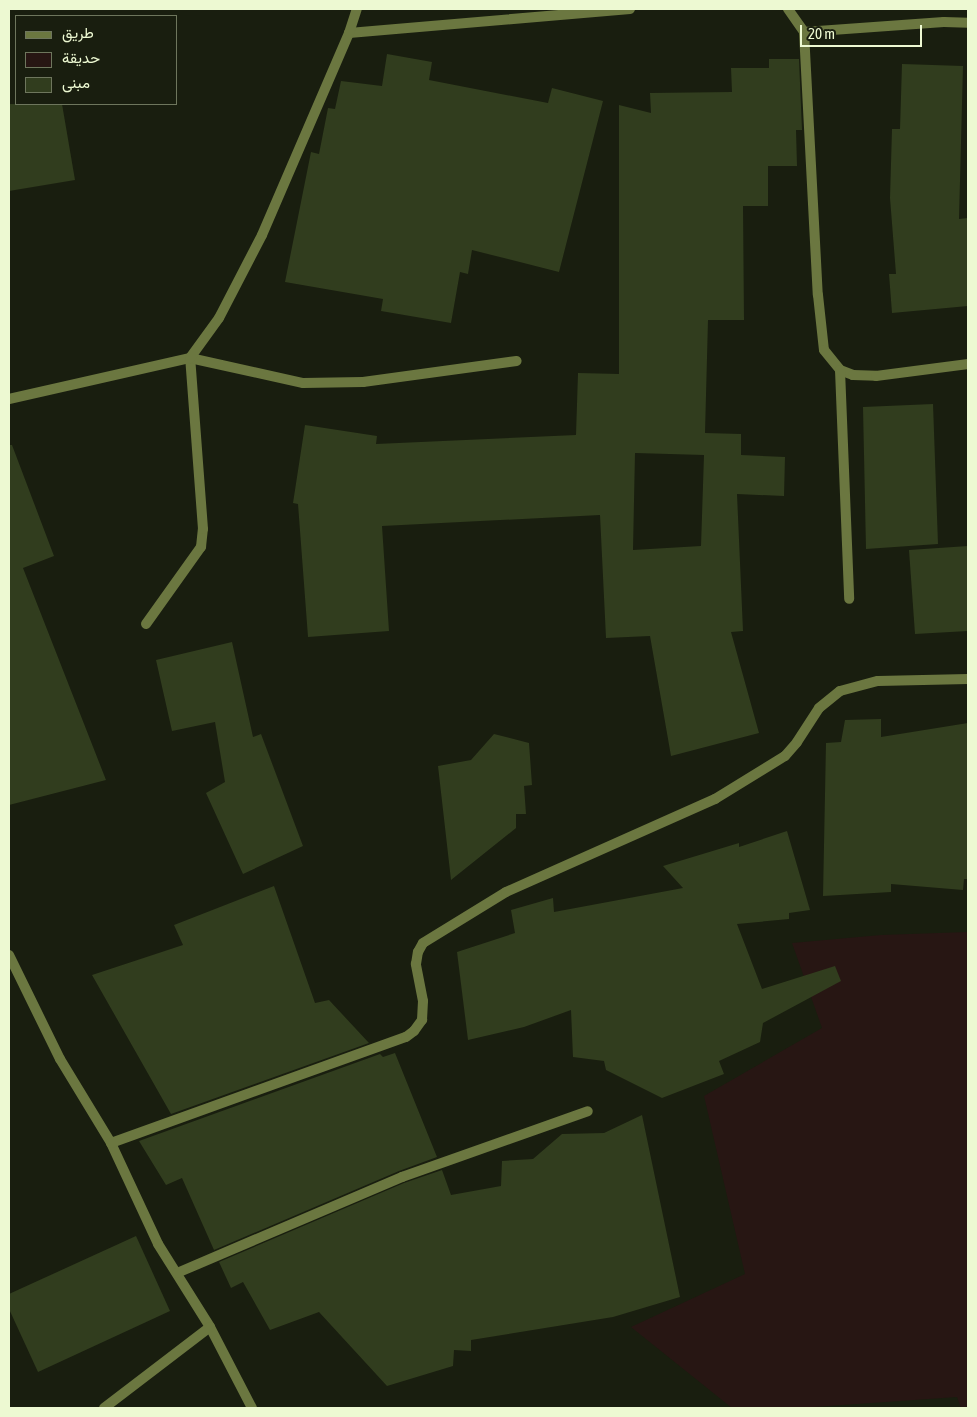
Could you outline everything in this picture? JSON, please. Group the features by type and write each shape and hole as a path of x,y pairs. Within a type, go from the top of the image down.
{"street":[{"path":"146,624 201,546 203,529 190,358 219,318 262,235 349,33 357,9"},
{"path":"349,33 630,9"},
{"path":"788,9 804,32 820,313 824,350 840,370 853,375 876,376 968,364"},
{"path":"804,32 944,22 968,23"},
{"path":"9,399 190,358 303,383 363,382 517,361"},
{"path":"840,370 849,599"},
{"path":"111,1143 406,1037 414,1031 422,1020 423,1001 416,964 418,952 424,943 506,892 715,799 785,756 797,742 819,708 840,691 878,681 968,679"},
{"path":"9,955 60,1059 111,1143 158,1244 210,1327 252,1408"},
{"path":"177,1273 402,1177 588,1111"},
{"path":"104,1408 210,1327"}],"green space":[{"path":"968,932 968,1408 961,1408 957,1397 800,1408 732,1408 631,1327 745,1274 704,1096 822,1028 792,943 881,935"}],"building":[{"path":"387,54 432,62 429,80 548,103 552,88 603,101 559,272 472,250 468,274 460,272 451,323 381,311 383,299 285,282 311,152 319,154 328,108 335,109 341,81 382,86"},
{"path":"769,59 799,59 802,130 796,130 797,166 768,166 768,206 743,206 744,320 708,320 705,433 741,434 741,455 785,457 784,496 737,494 743,631 731,632 759,733 671,756 650,636 606,638 600,515 382,526 389,631 308,637 298,504 293,503 305,425 377,436 376,444 576,435 578,373 619,374 619,105 651,113 650,93 732,92 731,68 769,68","holes":["635,453 704,455 701,546 633,550"]},
{"path":"902,64 963,66 959,219 968,218 968,306 892,313 889,274 896,274 890,198 892,129 900,129"},
{"path":"9,104 62,105 75,180 9,191"},
{"path":"933,404 938,544 866,549 863,407"},
{"path":"9,445 12,445 54,556 23,568 106,780 9,805"},
{"path":"968,546 968,631 915,634 909,550"},
{"path":"232,642 253,737 261,734 303,846 243,874 206,793 225,782 215,722 172,731 156,660"},
{"path":"881,719 881,737 968,723 968,879 964,879 963,890 891,884 891,892 823,896 826,743 841,742 845,720"},
{"path":"494,734 529,743 532,785 524,786 526,814 516,814 516,828 451,880 438,766 471,760"},
{"path":"787,831 810,910 789,913 789,919 737,924 762,989 835,966 841,981 763,1023 760,1042 719,1061 724,1074 662,1098 606,1070 604,1061 573,1057 571,1010 524,1027 468,1040 457,952 515,933 511,910 553,898 554,912 683,888 663,866 739,843 739,847"},
{"path":"274,886 315,1003 329,1000 369,1043 171,1114 92,975 183,945 174,925"},
{"path":"395,1053 437,1157 399,1171 214,1250 182,1178 166,1185 139,1141 380,1054 383,1057"},
{"path":"642,1115 680,1297 613,1317 471,1340 471,1351 454,1350 453,1366 387,1386 319,1312 270,1330 243,1282 231,1288 219,1262 404,1183 442,1170 451,1195 501,1186 502,1161 533,1159 562,1134 604,1133"},
{"path":"136,1236 170,1311 38,1372 9,1309 9,1294"}]}
